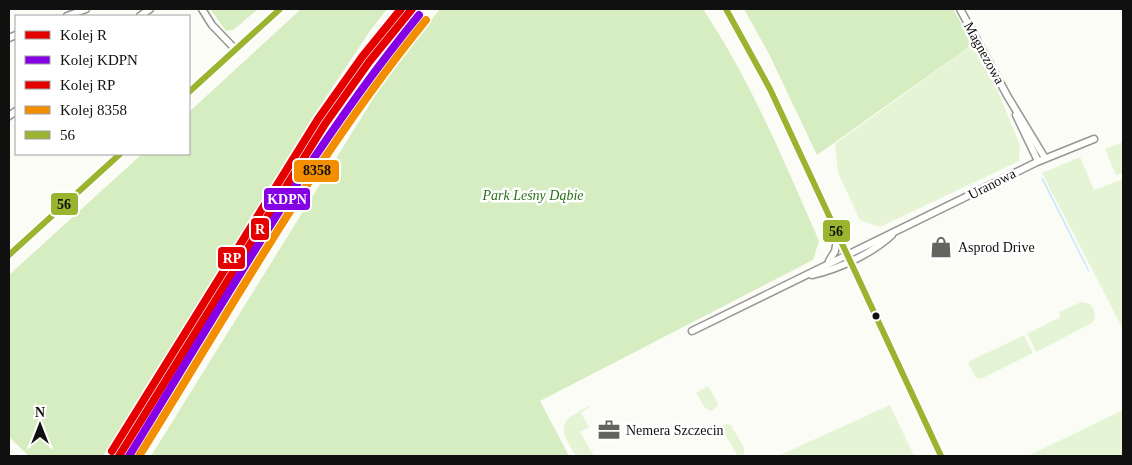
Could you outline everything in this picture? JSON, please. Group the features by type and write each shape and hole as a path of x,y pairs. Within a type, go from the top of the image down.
{"street":[{"path":"70,15 86,9"},
{"path":"202,9 212,25 235,50"},
{"path":"190,91 280,9"},
{"path":"726,9 770,89 941,456"},
{"name":"Magnezowa","path":"960,9 1042,160"},
{"name":"Uranowa","path":"808,276 846,253 893,234 1042,160 1094,139"},
{"path":"9,255 119,155"},
{"path":"826,264 834,254 838,234"},
{"name":"Uranowa","path":"808,276 825,272 850,260 885,242 893,234"},
{"path":"692,331 808,276"}],"green space":[{"path":"210,9 258,9 233,30 226,31"},
{"path":"301,9 387,9 370,31 314,115 103,456 29,456 9,437 9,275 141,155 190,155 190,111"},
{"name":"Park Leśny Dąbie","path":"440,9 703,9 752,93 793,181 819,241 813,260 540,401 569,456 151,456 391,70"},
{"path":"744,9 953,9 973,44 817,155 769,54"},
{"path":"973,44 997,89 1020,145 1019,161 880,227 860,220 838,173 835,144"},
{"path":"1123,142 1123,173 1116,175 1105,149"},
{"path":"1080,157 1094,190 1123,179 1123,329 1042,173"},
{"path":"1081,302 1090,304 1093,309 1095,315 1092,323 1036,352 1027,334 1060,317 1059,312"},
{"path":"1024,335 1033,353 981,379 975,377 968,362"},
{"path":"708,386 718,403 717,407 711,411 705,408 696,393"},
{"path":"890,405 914,456 778,456"},
{"path":"591,406 581,413 589,427 580,432 594,456 576,456 565,434 565,424 573,415"},
{"path":"1123,410 1123,456 1028,456"},
{"path":"731,425 744,448 744,455 738,456 720,426"}],"water":[{"path":"1041,178 1043,178 1090,272 1088,271"}],"rail line":[{"name":"RP","path":"112,451 318,119 362,57 401,9"},
{"name":"R","path":"119,456 325,124 369,62 412,9"},
{"name":"KDPN","path":"129,456 303,175 378,67 419,15"},
{"name":"8358","path":"139,456 311,179 386,71 426,20"}],"transit line":[{"name":"56","path":"190,91 280,9"},
{"name":"56","path":"726,9 770,89 941,456"},
{"name":"56","path":"9,255 119,155"}],"place":[{"name":"Asprod Drive","path":"941,247"},
{"name":"Nemera Szczecin","path":"609,430"}]}
